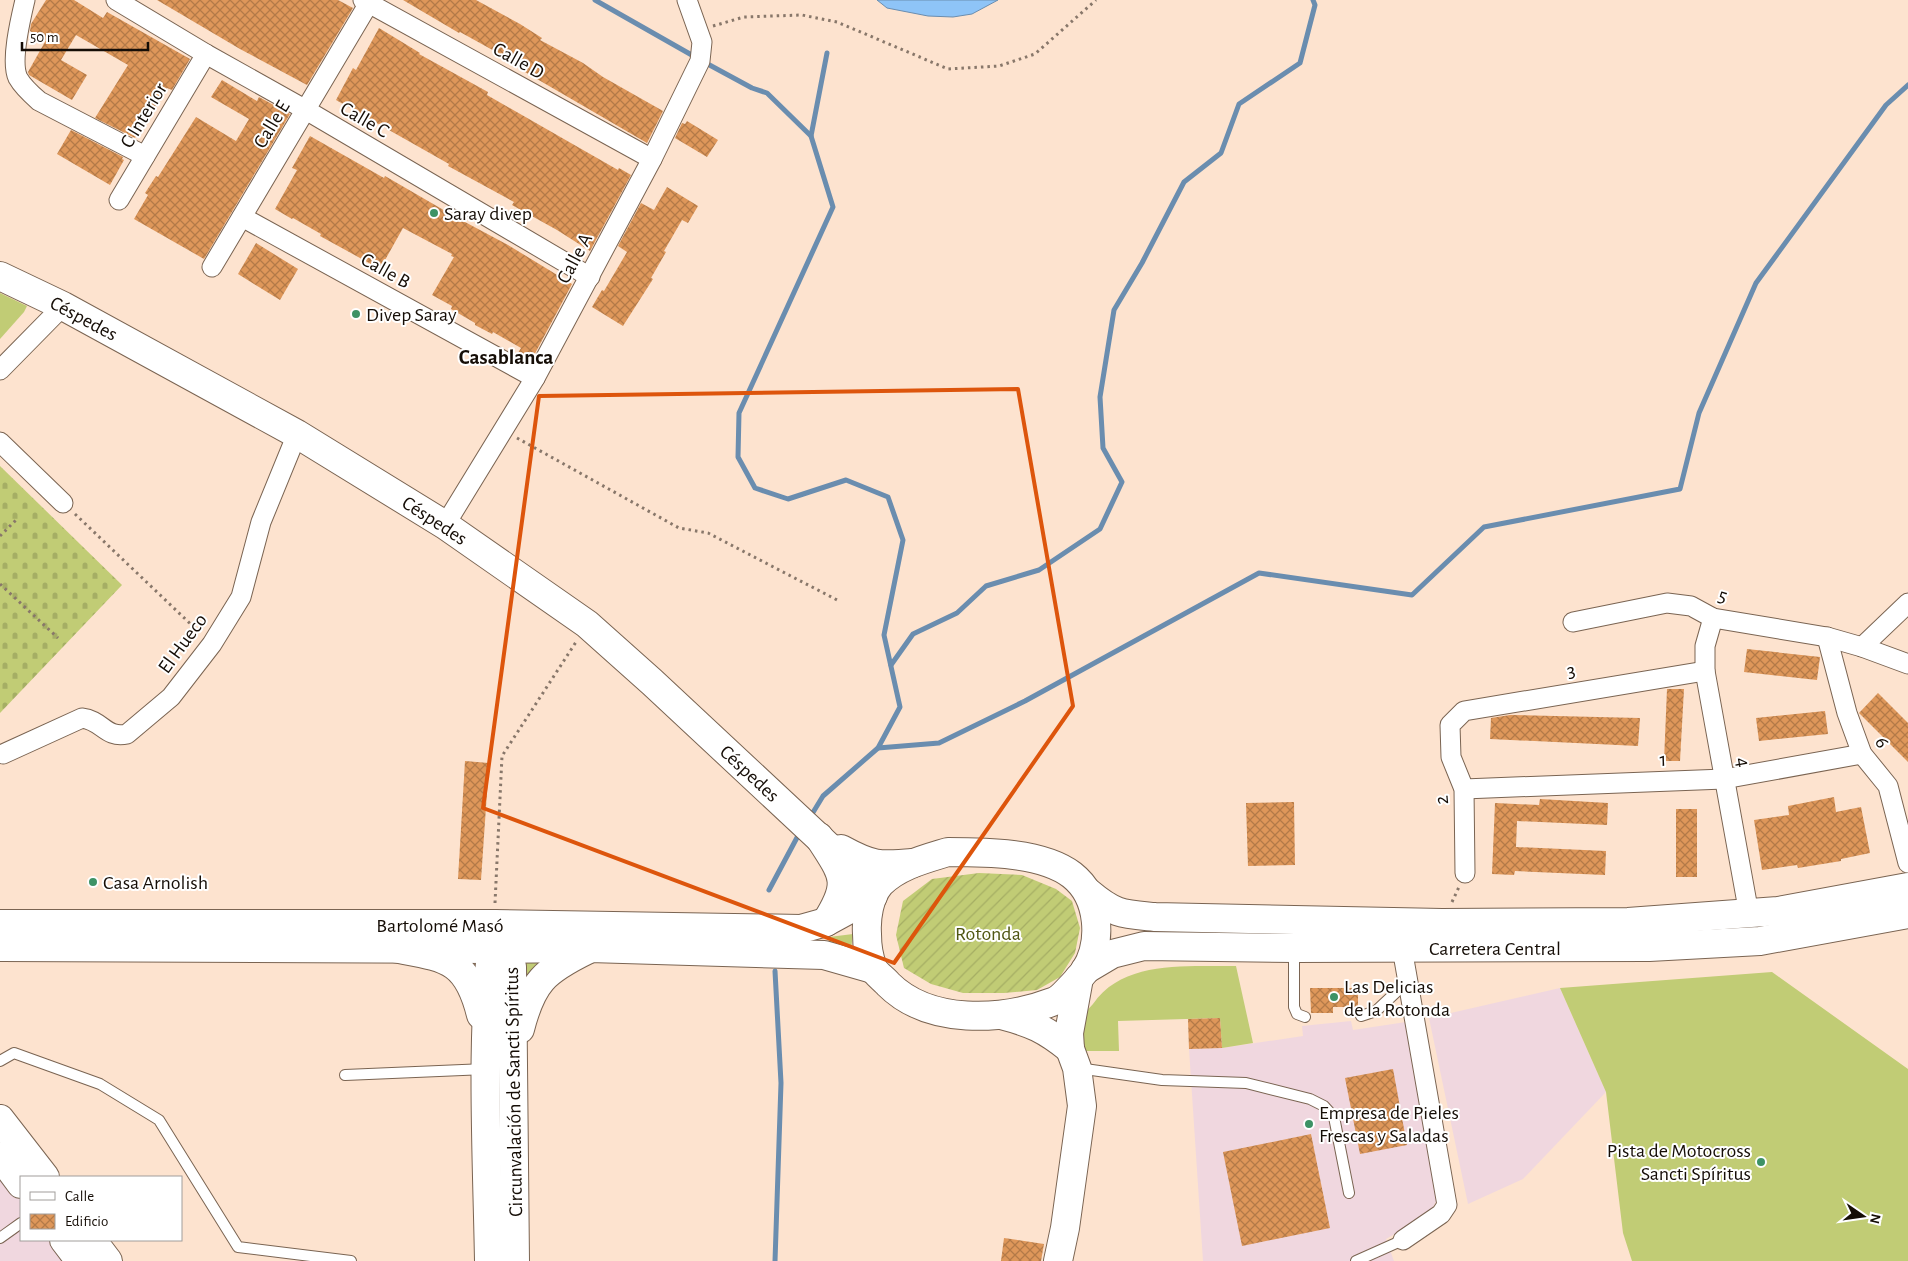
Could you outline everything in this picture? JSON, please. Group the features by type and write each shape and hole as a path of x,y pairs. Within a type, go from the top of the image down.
{"main road":[{"name":"Céspedes","path":"0,276 63,306 297,434 445,525 587,624 816,834 861,877 868,886 872,896"},
{"name":"Céspedes","path":"816,834 864,862 885,866 914,863"},
{"path":"816,834 839,868 842,882 842,892 837,905 826,922"},
{"path":"1058,1261 1065,1228 1082,1106 1069,1033 1082,974 1094,949 1096,918 1089,893 1072,875 1044,862 992,852 948,852 914,863 889,877 880,884 872,896 868,913 867,932 868,948 874,969 894,989 920,1006 966,1016 1000,1015 1035,1009 1058,1000 1082,974"},
{"name":"Carretera Central","path":"1089,893 1105,906 1123,914 1165,917 1442,923 1628,922 1778,911 1908,887"},
{"name":"Bartolomé Masó","path":"0,924 499,937 801,929 826,922 872,896"},
{"name":"Carretera Central","path":"1082,974 1112,954 1144,946 1649,948 1760,941 1908,914"},
{"name":"Bartolomé Masó","path":"0,948 394,948 499,937 590,948 824,954 874,969"},
{"name":"Circunvalación de Sancti Spíritus","path":"488,1261 486,1038 488,980 499,937"},
{"name":"Circunvalación de Sancti Spíritus","path":"499,937 512,966 515,1261"},
{"path":"394,948 439,956 459,969 470,982 478,1004 486,1038"},
{"path":"513,1078 517,1042 526,1004 542,977 561,962 590,948"},
{"path":"1000,1015 1027,1021 1035,1025 1074,1058"},
{"path":"0,1119 44,1176"},
{"path":"0,1156 20,1183"},
{"path":"65,1241 80,1261"},
{"path":"93,1241 108,1261"}],"street":[{"path":"25,0 18,29 16,57 17,76 27,90 39,102 144,156"},
{"name":"Calle C","path":"116,0 590,276"},
{"name":"Calle A","path":"445,525 535,378 652,159 701,58 702,42 688,0"},
{"name":"Calle E","path":"212,268 306,110 366,2"},
{"name":"Calle D","path":"366,2 652,159"},
{"name":"C Interior","path":"119,200 206,54"},
{"name":"Calle B","path":"242,217 535,378"},
{"path":"0,370 63,306"},
{"name":"El Hueco","path":"3,754 82,718 94,721 112,734 118,736 126,734 171,696 212,644 241,597 261,522 297,434"},
{"path":"0,442 63,503"},
{"name":"5","path":"1572,622 1667,603 1691,606 1713,618 1827,637 1862,647 1908,664"},
{"path":"1862,647 1908,603"},
{"name":"4","path":"1713,618 1705,646 1705,671 1749,914"},
{"name":"6","path":"1827,637 1847,713 1862,754 1888,786 1908,863"},
{"name":"3","path":"1450,725 1464,711 1705,671"},
{"name":"2","path":"1450,725 1451,757 1464,789 1465,873"},
{"name":"1","path":"1464,789 1724,779 1862,754"},
{"path":"1402,948 1447,1205 1441,1214 1403,1240"}],"lane":[{"path":"1294,948 1294,1007 1297,1014 1305,1017"},
{"path":"1361,1016 1376,1011 1409,980"},
{"path":"0,1061 14,1053 100,1084 159,1120 238,1247 351,1261"},
{"path":"1074,1058 1162,1080 1246,1084 1310,1099 1324,1106 1334,1117 1349,1193"},
{"path":"345,1075 486,1069"},
{"path":"0,1238 20,1223"},
{"path":"1356,1261 1403,1240"}],"path":[{"path":"698,30 744,17 802,15 837,22 948,69 999,66 1035,54 1096,0"},
{"path":"503,430 679,528 708,533 839,601"},
{"path":"63,503 212,644"},
{"path":"0,536 18,518"},
{"path":"0,584 58,638"},
{"path":"499,937 502,756 587,624"},
{"path":"1442,923 1465,873"}],"highlighted area":[{"path":"1018,389 1073,706 894,963 483,808 539,396"}],"shaded area":[{"path":"1560,988 1606,1092 1523,1179 1468,1204 1429,1018"},
{"name":"Empresa de Pieles Frescas y Saladas","path":"1351,1021 1353,1030 1406,1022 1438,1198 1429,1214 1386,1239 1394,1261 1203,1261 1189,1049 1222,1048 1303,1036 1302,1026"},
{"path":"0,1171 20,1200 20,1241 50,1241 64,1261 0,1261"}],"green space":[{"path":"0,293 27,306 0,339"},
{"path":"0,466 122,585 0,713"},
{"name":"Rotonda","path":"979,873 1022,875 1056,889 1072,901 1080,928 1075,953 1060,977 1037,990 1004,993 963,993 931,984 904,968 896,935 903,901 932,879"},
{"path":"853,934 851,949 828,945 829,937"},
{"path":"523,958 544,959 522,980"},
{"path":"1236,966 1253,1043 1222,1048 1220,1018 1118,1021 1119,1051 1081,1051 1081,1024 1084,1016 1106,989 1122,979 1139,972 1158,969"},
{"name":"Pista de Motocross Sancti Spíritus","path":"1772,972 1908,1069 1908,1261 1632,1261 1623,1233 1606,1092 1560,988"}],"water":[{"path":"877,0 998,0 972,14 953,17 928,16 887,8"}],"building":[{"path":"46,0 74,0 103,18 107,12 190,59 172,90 167,88 135,138 95,118 128,65 76,35 61,60 87,75 72,100 29,75 28,72 46,40 30,31 31,24"},
{"path":"157,0 338,0 353,8 307,85 240,49"},
{"path":"403,0 476,0 520,24 542,38 540,40 583,63 603,77 663,111 647,143 525,72 526,70 507,58 459,33"},
{"path":"379,28 419,54 488,92 487,95 618,170 619,168 631,175 590,251 512,205 514,202 448,166 449,164 336,100 353,68 356,70"},
{"path":"222,80 257,101 259,97 290,114 204,259 134,219 148,195 145,193 156,176 158,177 196,117 236,141 249,119 211,97"},
{"path":"687,121 718,140 707,157 675,138 682,123 685,124"},
{"path":"71,130 123,157 122,159 124,160 110,185 57,154"},
{"path":"310,136 447,212 448,210 466,220 465,222 508,245 572,284 531,361 518,353 521,348 493,332 492,334 475,325 475,323 451,309 452,306 432,295 454,257 451,256 452,254 403,228 380,269 275,209 297,170 292,168"},
{"path":"667,187 698,206 688,223 682,220 664,251 666,252 651,278 653,279 623,326 592,307 602,290 604,291 627,252 618,246 641,203 654,210"},
{"path":"256,243 298,269 280,300 238,274"},
{"path":"1747,649 1820,657 1817,680 1744,672"},
{"path":"1667,689 1684,689 1680,761 1664,761"},
{"path":"1878,693 1908,723 1908,762 1859,713"},
{"path":"1825,711 1828,734 1759,741 1756,718"},
{"path":"1510,715 1640,718 1638,746 1490,739 1491,718"},
{"path":"465,761 489,763 481,880 458,879"},
{"path":"1834,797 1836,812 1861,807 1870,853 1841,859 1841,861 1798,868 1797,865 1762,870 1754,820 1789,815 1788,806"},
{"path":"1540,799 1608,803 1607,825 1517,821 1516,847 1606,851 1605,875 1515,871 1514,875 1492,874 1495,803 1539,805"},
{"path":"1294,802 1295,865 1248,866 1246,803"},
{"path":"1676,809 1697,809 1697,877 1676,877"},
{"name":"Las Delicias de la Rotonda","path":"1310,988 1358,988 1358,1007 1333,1007 1333,1013 1311,1013"},
{"path":"1220,1018 1222,1048 1189,1049 1188,1019"},
{"path":"1393,1069 1407,1145 1360,1154 1345,1078"},
{"path":"1311,1134 1330,1228 1242,1246 1223,1152"},
{"path":"1004,1238 1044,1244 1041,1261 1001,1261"}],"waterway":[{"path":"595,0 697,58"},
{"path":"891,665 913,634 957,613 986,586 1039,570 1100,529 1122,482 1103,448 1100,397 1114,310 1142,263 1184,182 1221,153 1239,104 1300,63 1315,5 1313,0"},
{"path":"809,819 823,796 878,748 900,707 884,635 903,540 888,497 846,480 788,499 755,488 738,457 739,413 833,207 811,136 827,53"},
{"path":"704,62 752,88 767,93 811,136"},
{"path":"878,748 939,743 1025,701 1259,573 1412,595 1484,527 1680,489 1699,413 1756,283 1886,105 1908,85"},
{"path":"769,890 800,832"},
{"path":"775,971 781,1083 775,1261"}],"place":[{"name":"Saray divep","path":"434,213"},
{"name":"Divep Saray","path":"356,314"},
{"name":"Casa Arnolish","path":"93,882"},
{"name":"Las Delicias de la Rotonda","path":"1334,997"},
{"name":"Empresa de Pieles Frescas y Saladas","path":"1309,1124"},
{"name":"Pista de Motocross Sancti Spíritus","path":"1761,1162"}],"district":[{"name":"Casablanca","path":"506,357"}]}
